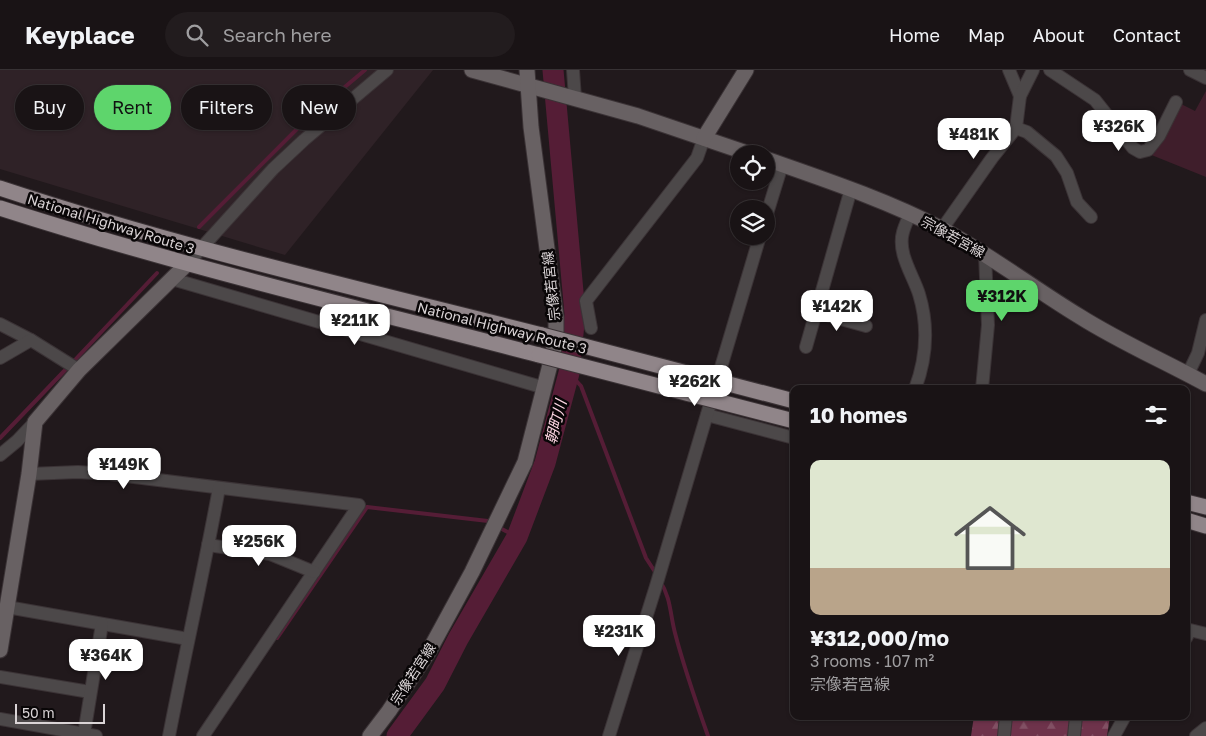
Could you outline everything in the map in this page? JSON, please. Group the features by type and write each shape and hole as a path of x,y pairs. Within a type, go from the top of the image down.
{"highway":[{"name":"National Highway Route 3","path":"0,188 80,215 202,248 790,400"},
{"name":"National Highway Route 3","path":"0,208 86,236 187,264 790,420"},
{"path":"1190,503 1206,507"},
{"path":"1190,521 1206,526"}],"main road":[{"path":"472,70 527,77 575,98 638,116 730,147"},
{"path":"704,138 746,70"},
{"name":"宗像若宮線","path":"370,736 429,651 512,491 526,462 545,388 556,335 556,317 527,77"},
{"name":"宗像若宮線","path":"775,162 851,189 942,229 985,254 1081,317 1206,384"},
{"path":"0,650 29,474 35,422 79,370 187,264"}],"street":[{"path":"187,264 273,169 304,140 387,70"},
{"path":"572,70 575,98"},
{"path":"1008,70 1020,96"},
{"path":"942,229 992,158 1016,128 1020,96 1033,70"},
{"path":"1050,70 1095,100 1133,148 1140,152 1148,150 1159,136 1176,102"},
{"path":"1190,70 1206,78"},
{"path":"1016,128 1027,132 1056,156 1067,174 1077,202 1091,217"},
{"path":"591,328 586,301 697,158 704,138"},
{"path":"771,200 782,165"},
{"path":"806,347 851,189"},
{"path":"910,214 902,233 903,252 919,295 925,332 923,368 917,385"},
{"path":"609,736 757,245"},
{"path":"982,385 988,325 985,254"},
{"path":"172,279 545,388"},
{"path":"816,312 866,326"},
{"path":"1188,374 1198,354 1206,320"},
{"path":"0,324 79,370"},
{"path":"0,358 30,340"},
{"path":"707,415 790,437"},
{"path":"0,455 35,422"},
{"path":"29,474 78,472 110,474 359,505 203,736"},
{"path":"169,736 219,488"},
{"path":"208,546 270,554 314,572"},
{"path":"7,607 188,639"},
{"path":"0,719 90,735 90,692 102,624"},
{"path":"1190,630 1206,634"},
{"path":"0,677 90,692"},
{"path":"1004,736 1006,720"},
{"path":"1074,736 1076,720"},
{"path":"1116,735 1123,720"}],"shaded area":[{"path":"0,70 433,70 285,255 0,169"},
{"path":"1206,91 1206,177 1149,154 1179,103 1195,111"}],"green space":[{"path":"973,720 1109,720 1107,736 971,736"}],"waterway":[{"path":"199,227 308,118 365,70"},
{"name":"朝町川","path":"397,736 435,684 458,639 517,537 545,463 569,373 575,314 553,70"},
{"path":"73,362 157,273"},
{"path":"0,438 68,367"},
{"path":"569,373 581,386 646,558 657,575"},
{"path":"277,638 367,507 488,521 492,524"},
{"path":"498,527 517,537"},
{"path":"660,581 668,600 682,659 708,736"}]}
